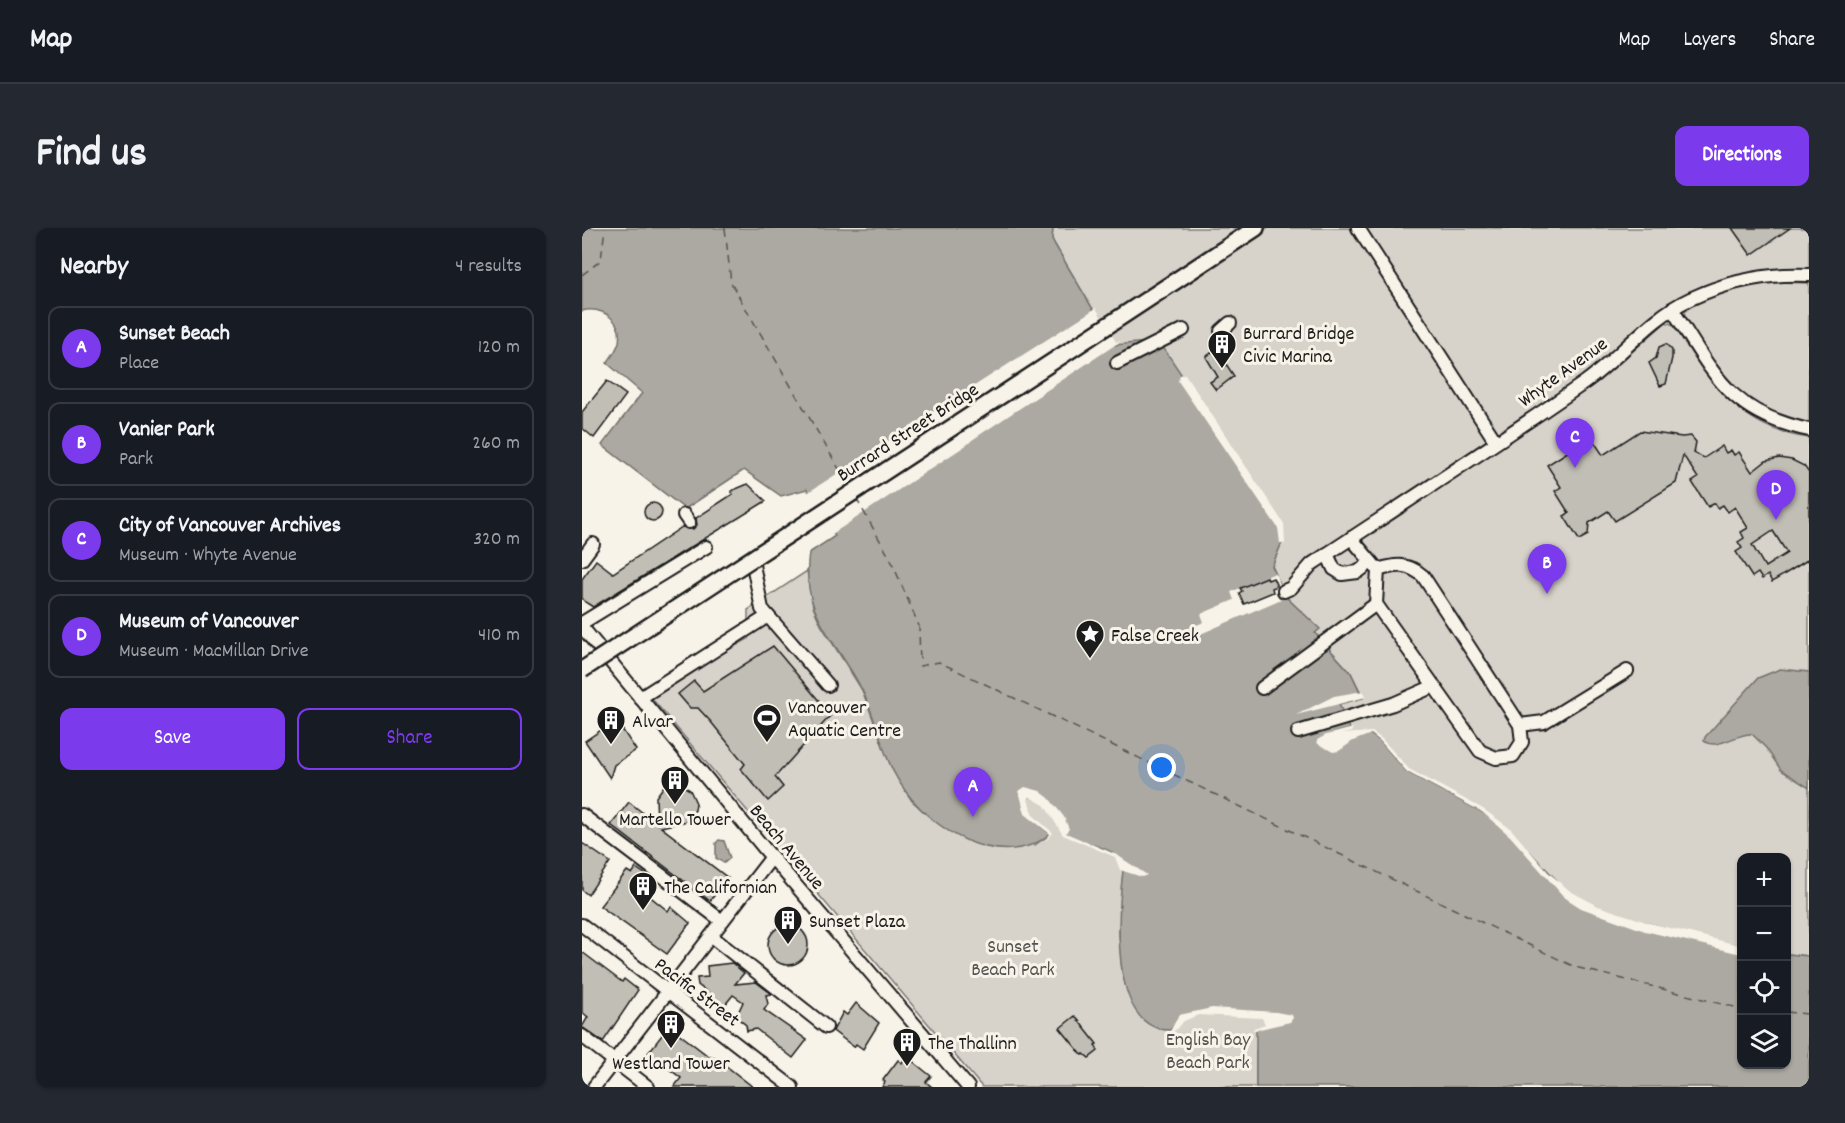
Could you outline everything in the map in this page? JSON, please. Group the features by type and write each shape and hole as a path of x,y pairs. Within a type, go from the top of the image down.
{"main road":[{"name":"Burrard Street Bridge","path":"582,670 1256,228"}],"street":[{"path":"1358,228 1496,442"},
{"name":"Whyte Avenue","path":"1284,591 1291,588 1312,564 1605,368 1672,309 1708,291 1740,281 1767,276 1809,275"},
{"path":"1672,309 1717,378 1738,401 1759,415 1809,430"},
{"path":"1117,363 1184,330"},
{"path":"808,524 752,560 759,602 768,616 828,685"},
{"path":"1327,554 1334,569 1342,574 1358,572 1374,566 1404,565 1415,568 1423,576 1520,725 1522,742 1513,756 1504,759 1487,756 1480,751 1376,604 1374,566 1352,538"},
{"path":"582,559 593,544"},
{"path":"582,625 706,548"},
{"path":"1262,688 1376,604"},
{"path":"640,698 768,616"},
{"name":"Beach Avenue","path":"582,625 772,857 968,1087"},
{"path":"1520,725 1544,722 1627,671"},
{"path":"1298,732 1393,704 1434,686"},
{"path":"582,815 722,921"},
{"path":"594,1087 772,857"},
{"name":"Pacific Street","path":"582,925 792,1087"},
{"path":"711,936 826,1027"},
{"path":"582,1036 648,1087"}],"green space":[{"path":"1053,228 1809,228 1809,268 1738,275 1702,286 1665,306 1592,372 1362,524 1372,534 1599,381 1666,322 1674,325 1714,382 1744,413 1784,433 1809,438 1809,956 1791,954 1791,853 1737,853 1737,948 1597,909 1569,893 1482,812 1407,772 1380,741 1340,737 1339,704 1363,697 1351,673 1315,633 1319,629 1286,597 1272,566 1283,540 1114,345 1052,239"},
{"path":"1778,282 1809,283 1809,423 1759,405 1736,388 1714,364 1684,315 1699,301 1726,291"},
{"name":"Sunset Beach Park","path":"807,571 813,607 821,625 862,690 892,769 912,801 943,827 1035,845 1050,834 1034,820 1025,799 1032,794 1117,855 1123,871 1119,933 1122,972 1128,993 1182,1018 1197,1012 1263,1015 1268,1019 1256,1051 1256,1087 982,1087 648,694 748,639 748,610"}],"shaded area":[{"name":"False Creek","path":"582,228 1053,228 1052,239 1055,245 1114,345 1159,341 1282,525 1283,540 1272,566 1286,597 1320,629 1315,633 1351,673 1363,698 1339,704 1350,729 1334,733 1333,736 1370,734 1380,741 1407,772 1482,812 1510,831 1569,893 1597,909 1737,948 1737,1069 1791,1069 1791,954 1809,956 1809,1087 1256,1087 1256,1030 1269,1023 1263,1015 1197,1012 1182,1018 1170,1030 1150,1025 1136,1011 1127,990 1121,966 1119,939 1123,871 1115,855 1064,832 1040,797 1025,797 1034,820 1050,834 1031,845 1010,849 988,848 967,841 928,816 912,800 889,761 862,690 815,610 808,575 809,553 835,536 807,489 781,496 744,470 685,509 602,445 642,393 607,363 619,342 618,327 614,321 603,312 582,311"},
{"path":"1780,669 1809,672 1809,788 1781,770 1766,748 1752,734 1715,744 1704,741 1705,737 1758,678"},
{"path":"719,840 724,841 730,858 724,863 716,858 716,843"}],"pier":[{"path":"1096,308 1116,342 1121,341 831,535 807,493"},
{"path":"1185,374 1284,524 1285,544 1280,543 1278,528 1178,381 1180,375"},
{"path":"1275,573 1286,597 1182,642 1177,633 1204,622 1201,614 1234,600 1231,592"},
{"path":"1363,691 1366,697 1296,715 1334,696"},
{"path":"1353,728 1351,732 1341,734 1372,732 1382,739 1409,769 1483,809 1511,829 1548,872 1570,891 1598,906 1650,923 1737,945 1737,953 1645,931 1581,908 1564,897 1510,836 1482,812 1407,772 1371,734 1333,752 1318,744 1317,740 1326,735"},
{"path":"1025,787 1040,791 1049,798 1064,817 1069,829 1066,833 1117,855 1147,875 1142,877 1120,870 1115,857 1063,835 1044,805 1030,797 1028,799 1033,815 1053,833 1045,842 1050,834 1025,814 1019,791"},
{"path":"1212,1008 1276,1012 1292,1015 1293,1018 1290,1022 1253,1030 1265,1024 1262,1018 1198,1015 1184,1021 1177,1029 1169,1033 1179,1015"}],"building":[{"path":"1732,228 1790,228 1751,255"},
{"path":"1666,344 1672,350 1672,358 1666,384 1660,386 1649,363 1656,358 1659,347"},
{"name":"Burrard Bridge Civic Marina","path":"1216,349 1234,376 1216,390 1210,382 1218,377 1206,357"},
{"path":"607,381 626,395 594,438 582,428 582,412"},
{"path":"1640,431 1682,437 1691,436 1696,442 1694,453 1704,458 1722,446 1726,453 1731,450 1734,455 1739,452 1752,472 1766,461 1779,458 1792,460 1804,466 1809,473 1809,559 1772,582 1768,575 1762,579 1758,573 1752,577 1736,552 1742,548 1738,542 1744,538 1741,532 1748,528 1735,507 1728,512 1723,505 1718,508 1715,503 1708,507 1692,482 1698,478 1683,455 1676,483 1615,521 1608,511 1589,523 1588,535 1579,540 1564,516 1569,513 1555,491 1561,487 1547,465 1591,437 1603,455","holes":["1773,531 1787,553 1765,567 1752,545"]},
{"path":"748,484 766,501 593,607 582,598 582,579 596,560 613,573 682,527 693,529 697,525 696,518 733,494 731,491"},
{"path":"653,503 659,506 662,512 659,518 653,521 647,518 644,512 647,506"},
{"path":"1267,577 1268,580 1273,578 1277,586 1272,588 1273,592 1244,604 1239,593 1242,591 1240,588"},
{"name":"Vancouver Aquatic Centre","path":"773,646 831,715 775,777 783,787 768,801 741,769 745,764 711,722 698,708 690,708 678,694 694,681 703,691"},
{"name":"Alvar","path":"616,720 636,750 614,765 610,778 585,741"},
{"path":"678,783 690,790 696,803 695,810 687,821 661,827 728,878 710,901 611,825 629,802 657,824 656,797 664,786"},
{"path":"582,843 610,862 588,895 582,890"},
{"name":"The Californian","path":"636,868 652,879 646,886 650,889 647,894 668,911 671,907 690,923 667,954 600,906 627,871 632,874"},
{"name":"Sunset Plaza","path":"788,925 802,931 808,945 802,959 788,965 774,959 768,945 774,931"},
{"path":"582,952 622,982 624,979 638,990 603,1042 582,1027 588,1017 582,1012"},
{"path":"732,963 744,973 735,984 756,982 772,994 766,995 768,1004 764,1010 807,1040 793,1058 756,1029 747,1031 746,1025 736,1017 743,1002 733,995 724,1006 719,1002 712,1003 711,995 698,985 697,978 708,977 707,966"},
{"path":"856,1003 879,1023 863,1049 856,1044 854,1047 833,1031 843,1012 847,1015"},
{"path":"1075,1016 1097,1044 1095,1045 1098,1051 1089,1058 1082,1055 1060,1028"},
{"path":"669,1026 753,1087 674,1087 681,1078 648,1053"},
{"name":"The Thallinn","path":"906,1056 931,1076 926,1082 932,1087 882,1087 885,1082 883,1080 898,1060 902,1063"}],"ferry route":[{"path":"582,275 601,260 605,228"},
{"path":"725,228 731,283 849,486"},
{"path":"856,498 891,560 919,626 920,666 939,662 1575,967 1737,1008"},
{"path":"1791,1012 1809,1014"}],"place":[{"name":"Burrard Bridge Civic Marina","path":"1222,370"},
{"name":"City of Vancouver Archives","path":"1575,468"},
{"name":"Museum of Vancouver","path":"1776,520"},
{"name":"Vanier Park","path":"1547,594"},
{"name":"False Creek","path":"1090,660"},
{"name":"Vancouver Aquatic Centre","path":"767,744"},
{"name":"Alvar","path":"611,746"},
{"name":"Martello Tower","path":"675,806"},
{"name":"Sunset Beach","path":"973,817"},
{"name":"The Californian","path":"643,912"},
{"name":"Sunset Plaza","path":"788,946"},
{"name":"Westland Tower","path":"671,1050"},
{"name":"The Thallinn","path":"907,1068"}],"park label":[{"name":"English Bay Beach Park","path":"1208,1050"}]}
